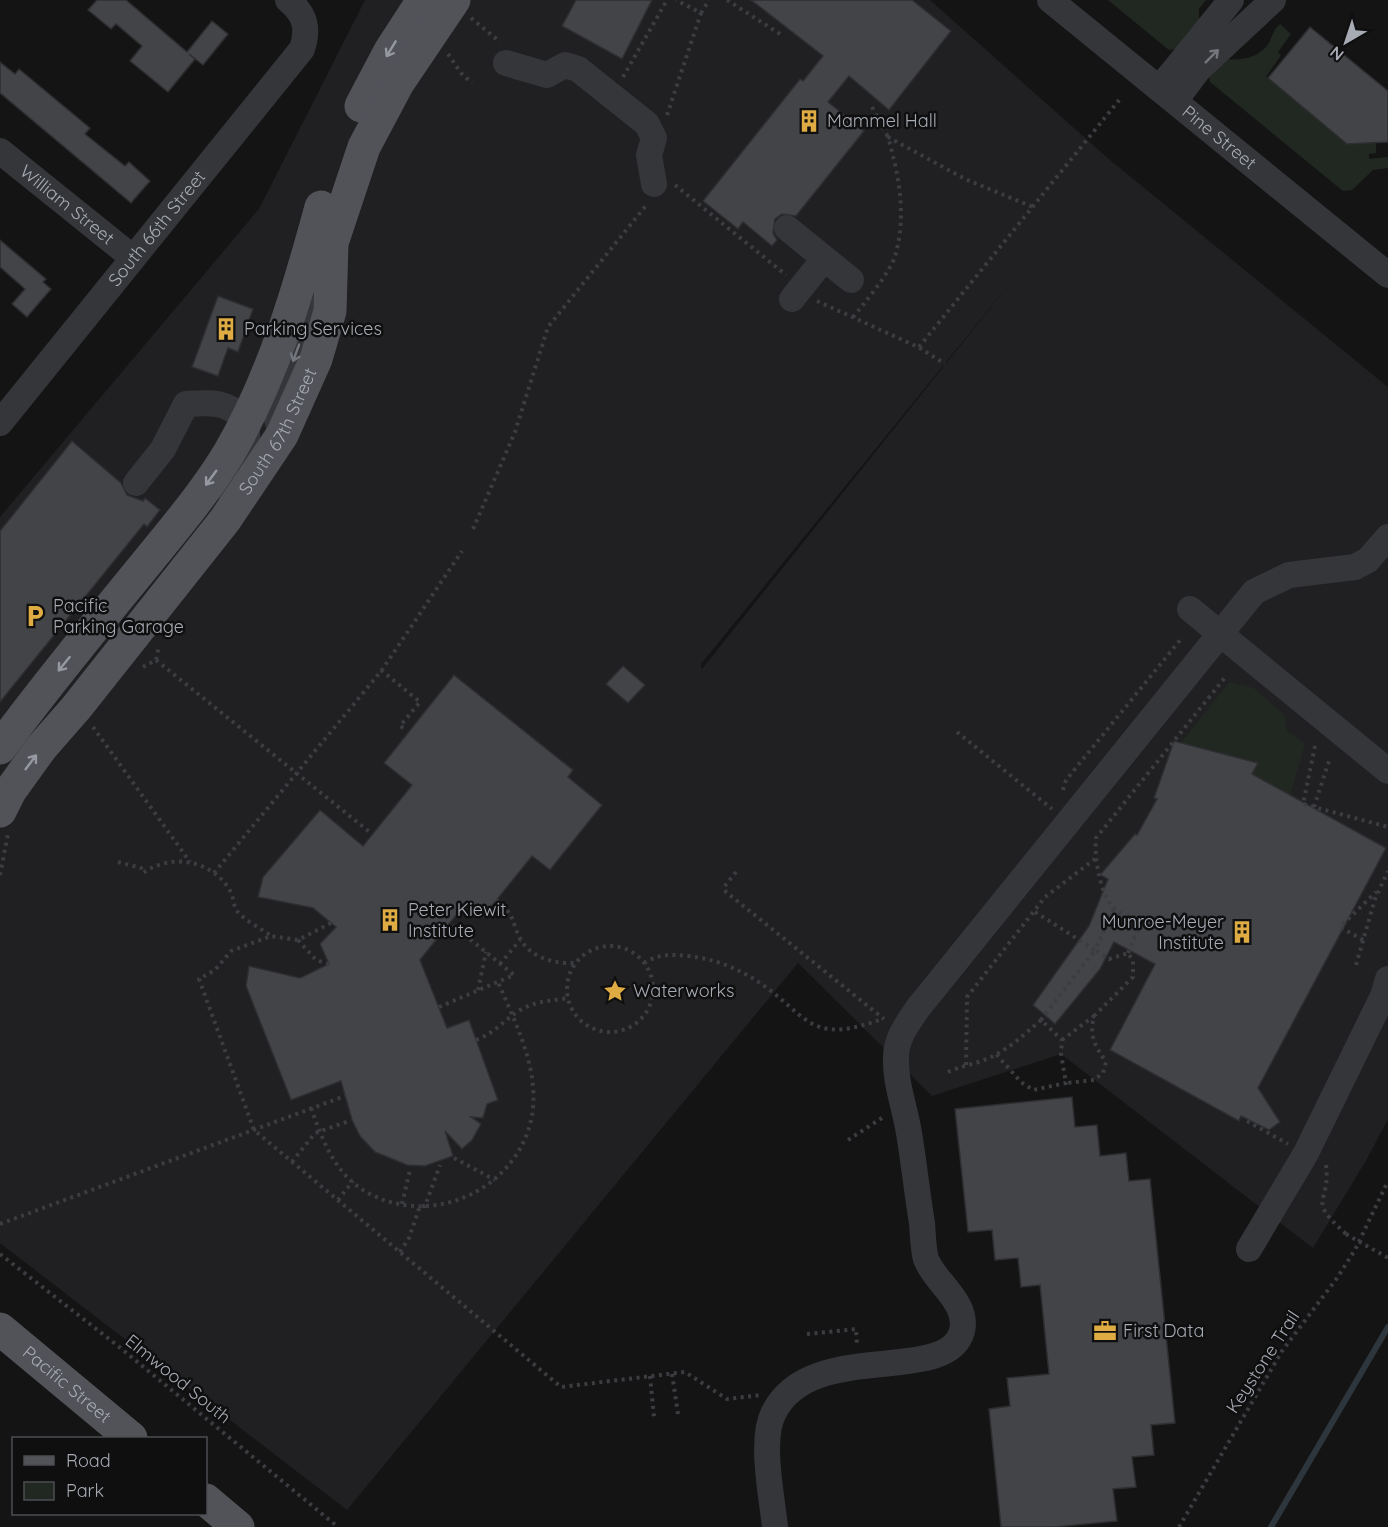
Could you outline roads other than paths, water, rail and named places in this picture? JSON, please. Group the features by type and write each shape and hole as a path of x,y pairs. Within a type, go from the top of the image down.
{"main road":[{"name":"South 67th Street","path":"5,742 177,524 228,455 267,379 307,257 324,194 361,107 390,51 423,0"},
{"name":"South 67th Street","path":"0,812 10,791 41,748 225,520 282,435 316,359 330,311 332,243 364,147 398,83 460,6"},
{"path":"0,771 5,742"},
{"name":"Pacific Street","path":"0,1330 130,1437"},
{"path":"207,1501 238,1527"}],"street":[{"name":"South 66th Street","path":"0,423 302,50 306,30 298,8 288,0"},
{"name":"Pine Street","path":"1050,0 1388,275"},
{"path":"1167,95 1231,0"},
{"path":"1167,95 1273,0"},
{"path":"504,53 547,75 565,65 578,69 647,124 654,138 649,155 659,189"},
{"name":"William Street","path":"0,151 133,258"},
{"path":"787,228 851,280"},
{"path":"282,435 275,413 308,323 317,284 307,257"},
{"path":"797,293 824,259"},
{"path":"120,652 134,620 231,490 244,467 248,447 247,420 236,410 215,402 186,404 163,449 136,483"},
{"path":"775,1527 767,1437 773,1414 794,1390 807,1379 828,1370 942,1354 957,1341 962,1330 963,1318 955,1301 927,1261 904,1107 897,1088 896,1055 901,1033 1060,811 1220,634 1254,592 1272,581 1289,575 1355,567 1368,560 1388,537"},
{"path":"1190,609 1388,771"},
{"path":"1249,1249 1306,1153 1383,996 1388,979"}],"waterway":[{"path":"1271,1527 1388,1327"}],"place":[{"name":"Mammel Hall","path":"809,121"},
{"name":"Parking Services","path":"226,329"},
{"name":"Pacific Parking Garage","path":"35,616"},
{"name":"Peter Kiewit Institute","path":"390,920"},
{"name":"Munroe-Meyer Institute","path":"1242,932"},
{"name":"Waterworks","path":"615,991"},
{"name":"First Data","path":"1105,1331"}]}
